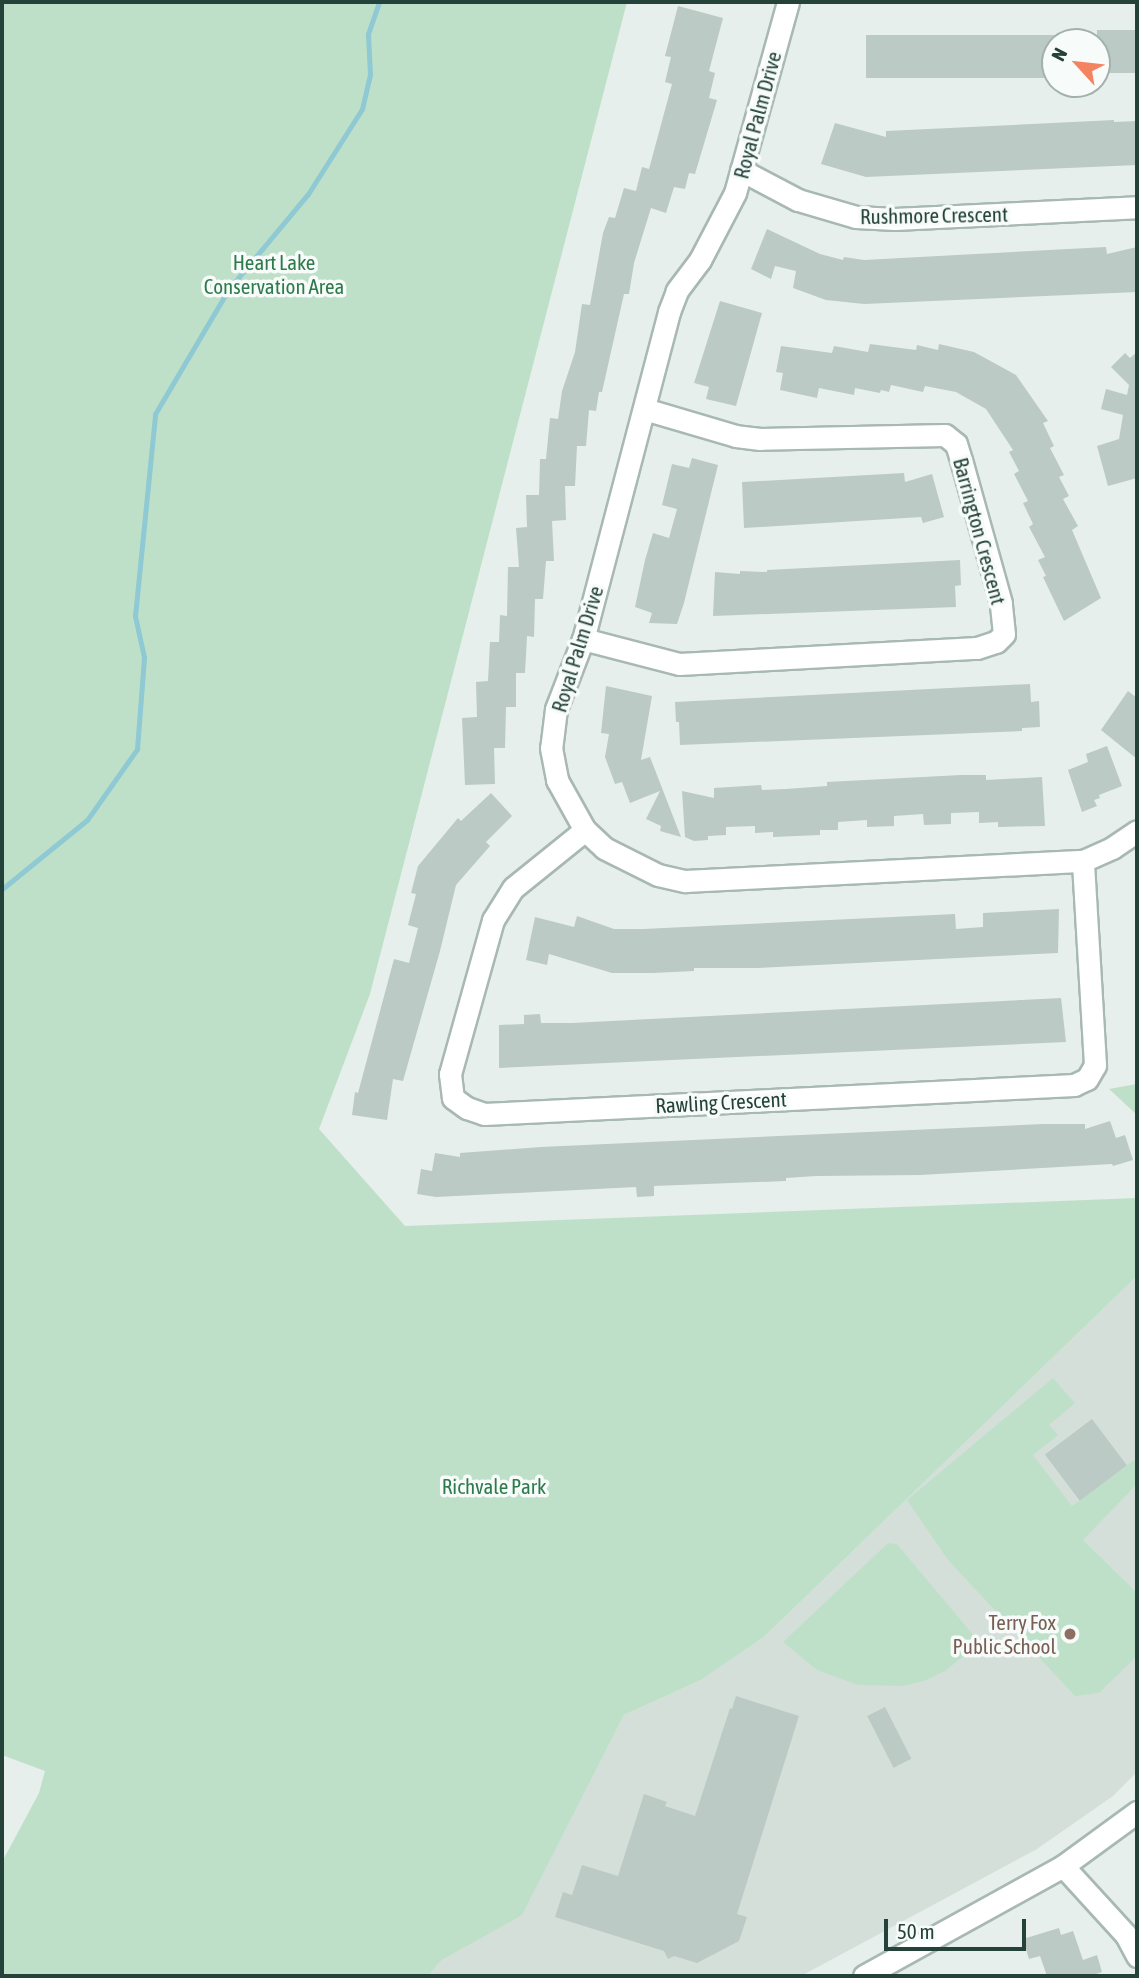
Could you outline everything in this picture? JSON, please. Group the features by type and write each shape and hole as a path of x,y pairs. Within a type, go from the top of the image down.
{"street":[{"name":"Royal Palm Drive","path":"789,2 735,193 700,260 677,290 583,639 556,709 551,748 557,780 585,830 604,848 657,876 685,881 1083,861 1112,848 1137,831"},
{"name":"Rushmore Crescent","path":"741,170 798,200 856,218 895,219 1137,207"},
{"name":"Barrington Crescent","path":"583,639 679,664 977,648 996,642 1004,634 1001,603 961,460 956,444 945,435 760,439 736,436 644,409"},
{"name":"Rawling Crescent","path":"585,830 513,888 493,920 450,1074 453,1098 467,1108 484,1114 1074,1085 1087,1079 1095,1065 1083,861"},
{"path":"864,1976 889,1971 1063,1867 1137,1812"},
{"path":"1063,1867 1126,1935 1137,1956"}],"shaded area":[{"path":"1137,1276 1137,1772 1113,1796 1037,1849 801,1976 428,1976 442,1960 522,1914 624,1715 701,1680 764,1637"}],"green space":[{"path":"2,2 627,2 370,994 319,1129 405,1226 1137,1198 1137,1276 764,1637 701,1680 624,1715 522,1915 442,1960 428,1976 2,1976 2,1862 39,1793 45,1771 2,1755"},
{"path":"1137,1084 1137,1115 1109,1089"},
{"path":"1053,1378 1075,1403 1049,1425 1058,1435 1033,1455 1072,1506 1137,1458 1137,1484 1083,1540 1137,1593 1137,1656 1099,1693 1075,1696 948,1560 907,1500"},
{"path":"888,1543 897,1544 980,1643 945,1671 924,1681 903,1686 858,1685 817,1670 783,1642"}],"building":[{"path":"678,6 723,18 709,71 715,73 709,98 717,100 695,174 689,173 685,189 674,187 666,213 651,208 634,263 629,294 624,294 602,392 599,392 596,411 589,410 586,446 577,446 575,486 565,486 566,520 552,521 554,561 546,561 543,599 535,599 534,637 527,636 525,673 516,673 516,707 506,707 505,748 494,748 495,784 465,785 462,718 477,717 476,682 488,681 490,642 499,642 500,615 507,616 508,567 519,567 516,528 527,527 526,495 539,495 540,459 546,459 550,418 558,419 562,391 575,352 582,304 590,305 603,233 609,217 615,218 624,188 636,191 642,167 649,169 672,84 665,82 671,57 665,56"},
{"path":"1111,30 1137,30 1137,73 1111,73"},
{"path":"866,35 1041,35 1041,78 866,78"},
{"path":"1137,121 1137,165 866,177 821,164 835,123 886,137 886,131"},
{"path":"767,229 820,254 843,260 844,257 864,260 1106,247 1107,254 1137,247 1137,292 864,304 826,300 793,288 796,271 775,266 771,279 751,269"},
{"path":"720,301 762,313 736,406 706,399 709,387 694,383"},
{"path":"870,344 916,350 917,345 938,350 939,344 974,352 1016,375 1048,421 1043,423 1054,446 1050,448 1064,475 1059,477 1069,496 1063,499 1078,526 1072,530 1101,598 1064,621 1043,577 1046,576 1038,560 1045,557 1029,527 1033,524 1023,503 1028,501 1014,474 1019,471 1009,452 1013,450 986,409 956,392 925,386 923,392 891,385 889,392 881,390 880,393 855,388 854,395 819,388 817,398 780,390 783,373 776,372 781,346 832,353 834,346 868,352"},
{"path":"1137,352 1137,478 1108,486 1097,446 1119,439 1123,415 1101,409 1106,389 1127,395 1129,385 1111,367 1125,353 1130,358"},
{"path":"692,458 718,465 684,603 677,624 649,623 652,613 635,607 645,560 653,533 669,538 677,509 662,505 672,464 689,468"},
{"path":"904,473 905,482 932,474 944,517 923,523 921,517 744,528 742,482"},
{"path":"960,560 961,585 955,586 956,607 713,616 715,572 740,574 740,571 767,572"},
{"path":"1030,684 1031,702 1039,701 1040,727 1022,728 1022,731 680,745 679,722 676,722 675,702"},
{"path":"606,686 652,696 641,760 650,757 681,837 660,831 661,826 646,819 660,791 630,803 622,782 615,784 605,757 609,734 601,733"},
{"path":"1128,691 1137,698 1137,759 1101,730"},
{"path":"1107,746 1122,786 1099,795 1100,798 1094,800 1097,806 1082,812 1068,770 1088,762 1086,754"},
{"path":"986,775 986,780 1042,777 1045,826 998,827 998,822 979,823 979,812 951,813 951,824 924,825 923,814 894,816 894,826 867,827 867,820 838,822 838,830 820,830 820,835 773,837 773,832 755,833 755,826 726,827 726,835 708,836 708,840 694,841 685,837 682,791 714,798 714,788 761,785 762,790 786,789 827,786 827,782"},
{"path":"491,793 512,816 486,842 490,846 456,885 403,1081 393,1079 387,1120 352,1115 355,1092 358,1093 394,959 409,963 418,928 408,925 416,894 411,893 418,866 458,818 461,821"},
{"path":"1059,909 1058,953 757,968 694,968 694,971 653,973 612,973 549,954 547,965 526,960 535,917 574,927 577,916 614,929 643,929 955,914 956,929 983,927 983,913"},
{"path":"1061,998 1066,1042 499,1068 499,1025 524,1024 524,1015 540,1014 541,1023 572,1023"},
{"path":"1110,1121 1116,1138 1125,1135 1133,1160 1113,1166 920,1175 816,1176 786,1178 786,1181 654,1186 654,1196 637,1197 636,1187 436,1197 417,1194 421,1169 432,1171 435,1153 460,1157 460,1153 541,1147 1043,1124 1085,1124 1085,1129"},
{"path":"1092,1419 1127,1465 1080,1501 1045,1455"},
{"path":"736,1696 799,1716 737,1914 747,1917 739,1941 697,1963 674,1956 668,1959 664,1951 555,1917 563,1892 572,1895 582,1865 618,1876 644,1794 667,1802 665,1806 695,1816"},
{"path":"885,1707 911,1759 894,1768 867,1716"},
{"path":"1059,1928 1061,1935 1073,1931 1083,1960 1097,1955 1102,1972 1090,1976 1047,1976 1040,1956 1029,1959 1023,1939"}],"waterway":[{"path":"2,889 87,820 137,749 144,657 135,616 155,414 228,290 308,194 362,109 370,75 368,34 379,2"}],"place":[{"name":"Terry Fox Public School","path":"1070,1634"}],"park label":[{"name":"Heart Lake Conservation Area","path":"274,274"},
{"name":"Richvale Park","path":"494,1486"}]}
